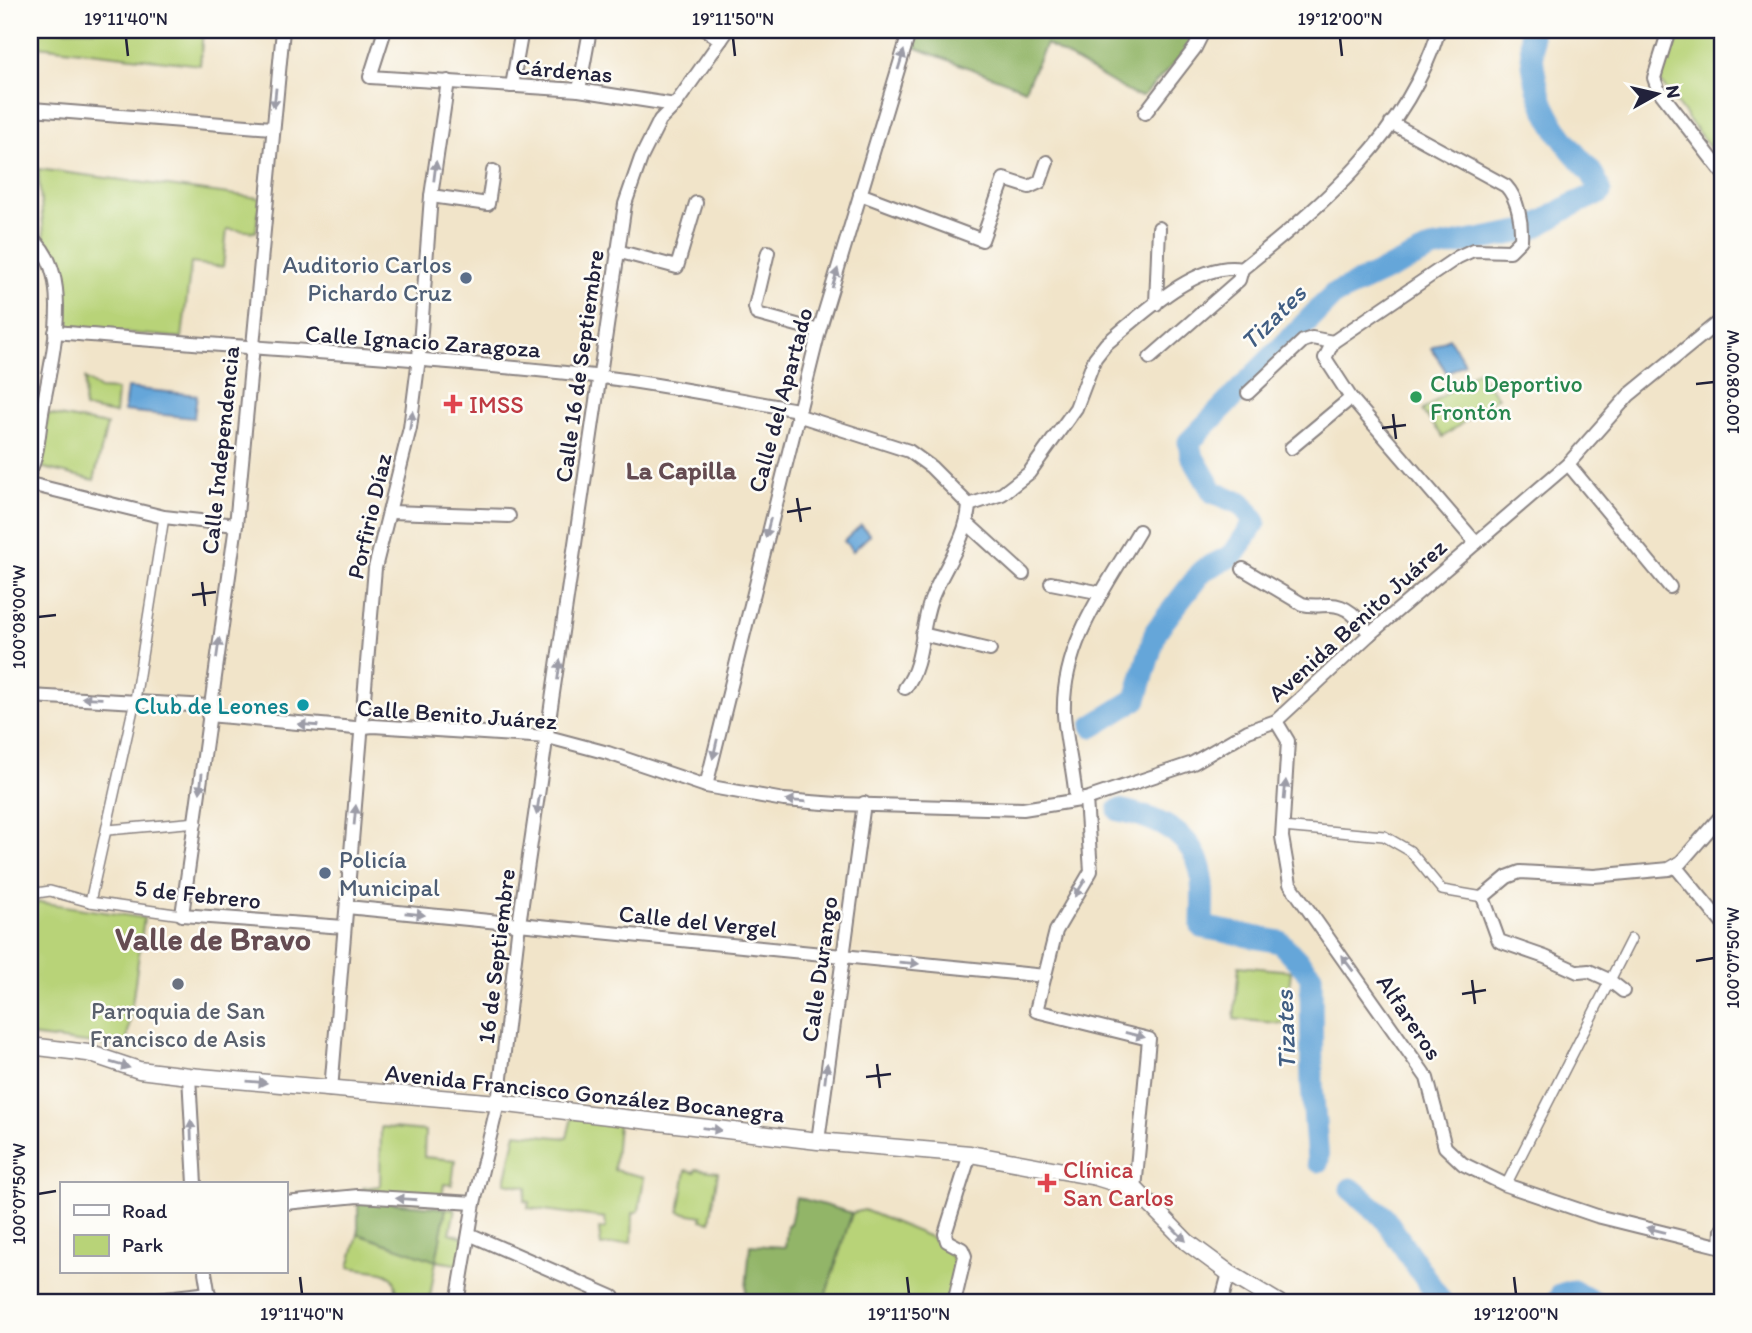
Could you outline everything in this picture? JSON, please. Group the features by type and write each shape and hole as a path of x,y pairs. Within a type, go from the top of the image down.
{"street":[{"name":"Calle Independencia","path":"182,915 197,822 208,711 236,525 283,30"},
{"path":"385,30 369,76 448,81"},
{"path":"512,86 523,30"},
{"path":"579,90 590,30"},
{"path":"706,30 724,35"},
{"name":"Calle del Apartado","path":"706,786 797,412 910,30"},
{"path":"1145,113 1195,48 1204,30"},
{"path":"1150,358 1239,280 1242,269 1295,227 1361,166 1421,74 1439,30"},
{"path":"1670,30 1654,78 1658,89 1722,172"},
{"name":"Calle 16 de Septiembre","path":"548,737 597,376 625,204 641,158 660,120 676,104 724,35"},
{"name":"Cárdenas","path":"448,81 579,90 676,104"},
{"name":"Porfirio Díaz","path":"331,1090 375,568 410,428 419,358 432,196 448,81"},
{"path":"32,109 272,128"},
{"path":"1391,123 1506,186 1513,195 1520,221 1520,244 1510,251 1473,250 1466,253 1404,291 1333,342 1325,358 1351,398 1476,543"},
{"path":"860,194 982,240 1004,179 1029,187 1040,182 1047,162"},
{"path":"432,196 488,204 493,171"},
{"path":"617,251 677,267 696,203"},
{"path":"1156,304 1159,228"},
{"path":"30,237 43,252 54,278 57,302 55,332 30,471"},
{"path":"768,253 755,304 757,314 819,331"},
{"path":"905,688 915,675 930,601 968,524 969,505 1002,494 1030,473 1076,408 1100,351 1156,304 1209,270 1225,267 1242,269"},
{"name":"Avenida Benito Juárez","path":"864,803 1023,809 1081,799 1193,763 1248,731 1276,721 1370,634 1568,464 1629,395 1722,319"},
{"name":"Calle Ignacio Zaragoza","path":"55,332 251,349 419,358 597,376 797,412 909,451 931,467 969,505"},
{"path":"1248,393 1303,341 1312,338 1333,342"},
{"path":"1291,448 1351,398"},
{"path":"1568,464 1670,587"},
{"path":"30,484 164,517 236,525"},
{"path":"391,512 509,516"},
{"path":"90,902 108,831 135,700 164,517"},
{"path":"968,524 1023,574"},
{"path":"1139,531 1082,630 1066,684 1064,715 1081,799 1091,871 1056,931 1036,1011 1149,1039 1135,1189 1186,1242 1229,1273 1279,1303"},
{"path":"1243,569 1303,604 1312,607 1335,605 1352,612 1370,634"},
{"path":"1051,583 1102,593"},
{"path":"922,634 990,650"},
{"name":"Calle Benito Juárez","path":"30,696 135,700 208,711 362,727 548,737 608,753 706,786 784,800 864,803"},
{"name":"Alfareros","path":"1276,721 1285,731 1289,754 1282,827 1283,853 1290,884 1427,1078 1445,1147 1462,1164 1506,1185 1597,1216 1721,1247"},
{"name":"16 de Septiembre","path":"457,1303 474,1203 498,1103 519,924 548,737"},
{"name":"Calle Durango","path":"818,1141 841,956 864,803"},
{"path":"1282,827 1384,836 1410,851 1442,890 1483,897 1507,877 1520,872 1594,876 1675,866 1722,815"},
{"path":"108,831 197,822"},
{"path":"1675,866 1722,923"},
{"name":"5 de Febrero","path":"30,893 50,891 90,902 182,915 344,927"},
{"path":"1483,897 1499,941 1578,972 1589,971 1609,980 1623,991"},
{"name":"Calle del Vergel","path":"347,907 1045,975"},
{"path":"1506,1185 1631,939"},
{"name":"Avenida Francisco González Bocanegra","path":"30,1046 88,1053 139,1070 189,1076 498,1103 818,1141 970,1154 1096,1177 1135,1189"},
{"path":"189,1076 195,1182"},
{"path":"954,1303 965,1256 962,1249 947,1241 944,1234 970,1154"},
{"path":"287,1203 358,1196 474,1203"},
{"path":"1721,1247 1722,1230"},
{"path":"469,1234 613,1297"},
{"path":"1221,1303 1229,1273"},
{"path":"123,1303 209,1298 205,1274"}],"green space":[{"path":"30,30 203,30 200,65 30,45"},
{"path":"919,30 1199,30 1186,51 1143,96 1134,95 1046,44 1025,89 911,46"},
{"path":"1675,30 1722,30 1722,164 1659,80"},
{"path":"38,169 260,198 256,232 227,229 223,267 191,263 182,338 63,327 62,298 45,246"},
{"path":"1477,371 1498,397 1443,437 1422,411"},
{"path":"85,379 100,389 117,390 115,414 84,408"},
{"path":"48,414 107,425 94,480 40,467"},
{"path":"39,902 144,918 126,1048 30,1036 30,923 32,907"},
{"path":"1239,966 1291,971 1285,1024 1234,1019"},
{"path":"572,1117 618,1124 614,1170 644,1177 639,1211 633,1213 632,1242 601,1246 599,1229 606,1228 605,1218 528,1208 529,1202 524,1201 527,1187 505,1183 516,1133 567,1138"},
{"path":"381,1127 425,1131 424,1157 455,1160 452,1185 444,1184 441,1203 364,1198 363,1188 380,1186"},
{"path":"696,1169 718,1172 710,1222 701,1220 702,1216 679,1212 686,1170 695,1172"},
{"path":"796,1197 852,1213 823,1303 727,1303 745,1300 750,1245 785,1247 787,1225 790,1224"},
{"path":"358,1200 446,1208 436,1261 358,1234"},
{"path":"446,1208 455,1209 450,1233 464,1237 461,1265 436,1261 429,1303 396,1303 395,1282 391,1276 378,1271 349,1267 358,1234 436,1260"},
{"path":"864,1210 945,1243 955,1265 948,1303 823,1303 852,1213"}],"water":[{"path":"1449,338 1465,363 1447,373 1431,348"},
{"path":"127,388 197,395 194,418 124,411"},
{"path":"861,525 870,535 853,551 844,541"}],"waterway":[{"name":"Tizates","path":"1093,726 1136,699 1156,631 1203,570 1233,555 1255,522 1242,504 1213,492 1191,454 1189,442 1333,295 1431,249 1530,230 1572,205 1600,193 1592,175 1560,135 1539,93 1533,64 1531,30"},
{"name":"Tizates","path":"1119,810 1158,822 1181,837 1190,847 1201,872 1202,927 1280,942 1311,975 1312,1085 1318,1161"},
{"name":"Tizates","path":"1351,1189 1384,1217 1442,1303"},
{"name":"Tizates","path":"1556,1303 1562,1294 1573,1291 1595,1303"}],"place":[{"name":"Auditorio Carlos Pichardo Cruz","path":"466,278"},
{"name":"Club Deportivo Frontón","path":"1416,397"},
{"name":"IMSS","path":"453,404"},
{"name":"Club de Leones","path":"303,705"},
{"name":"Policía Municipal","path":"325,873"},
{"name":"Parroquia de San Francisco de Asis","path":"178,984"},
{"name":"Clínica San Carlos","path":"1047,1183"}],"district":[{"name":"La Capilla","path":"681,470"},
{"name":"Valle de Bravo","path":"213,939"}]}
